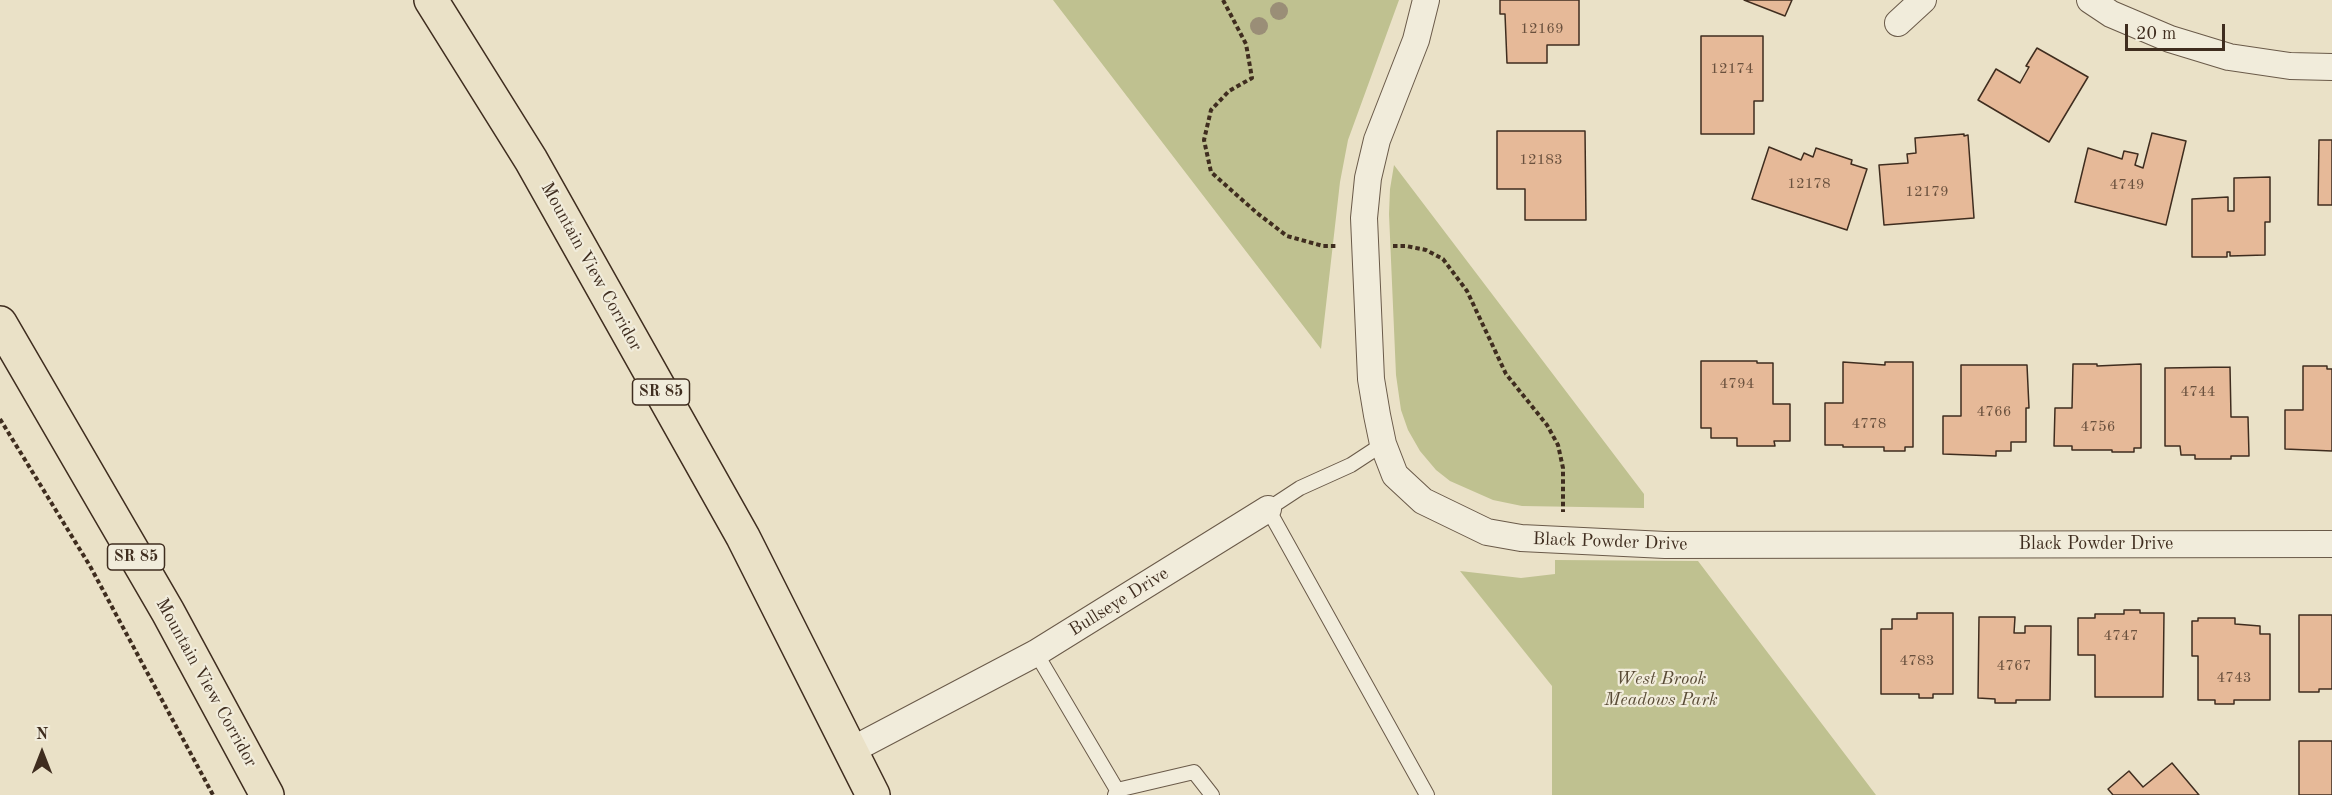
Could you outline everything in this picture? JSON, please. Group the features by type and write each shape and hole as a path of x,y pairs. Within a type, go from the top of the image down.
{"highway":[{"name":"Mountain View Corridor","path":"430,0 531,160 731,517 873,795"},
{"name":"Mountain View Corridor","path":"0,323 168,612 267,795"}],"street":[{"name":"Black Powder Drive","path":"1426,0 1416,40 1377,140 1367,188 1364,218 1371,379 1383,444 1395,475 1423,501 1487,532 1521,538 1665,545 2332,544"},
{"path":"1898,23 1923,0"},
{"path":"2090,0 2111,14 2170,39 2229,57 2290,66 2332,67"},
{"name":"Bullseye Drive","path":"850,751 1036,653 1268,509"}],"lane":[{"name":"Bullseye Drive","path":"1268,509 1300,488 1351,465 1383,444"},
{"path":"1268,509 1427,795"},
{"path":"1036,653 1116,792 1194,772 1212,795"}],"path":[{"path":"0,419 90,566 213,795"}],"green space":[{"path":"1053,0 1399,0 1348,140 1340,182 1321,349"},
{"path":"1394,165 1644,494 1644,508 1522,506 1493,500 1450,481 1436,470 1420,451 1408,430 1401,410 1396,375 1389,214"},
{"name":"West Brook Meadows Park","path":"1555,560 1698,561 1876,795 1552,795 1552,686 1460,571 1521,578 1555,574"}],"building":[{"path":"1500,0 1579,0 1579,45 1547,45 1547,63 1507,63 1505,14 1500,14"},
{"path":"1744,0 1792,0 1785,16"},
{"path":"1701,36 1763,36 1763,101 1754,101 1754,134 1701,134"},
{"path":"2037,48 2088,77 2049,142 1978,100 1996,69 2020,83 2029,67 2026,66"},
{"path":"1497,131 1585,131 1586,220 1525,220 1525,189 1497,189"},
{"path":"2152,133 2186,141 2166,225 2075,202 2088,148 2122,159 2124,151 2138,154 2135,165 2143,168"},
{"path":"1964,134 1964,136 1968,135 1974,218 1884,225 1879,165 1908,163 1907,154 1916,153 1915,138"},
{"path":"2319,140 2332,140 2332,205 2318,205"},
{"path":"1769,147 1801,160 1804,153 1813,157 1816,148 1852,160 1851,164 1867,169 1847,230 1752,199"},
{"path":"2270,177 2270,222 2265,222 2265,255 2230,256 2230,252 2227,252 2227,257 2192,257 2192,199 2228,197 2228,211 2234,211 2234,178"},
{"path":"1701,361 1773,363 1773,404 1790,404 1790,441 1774,441 1775,446 1737,446 1737,438 1711,438 1711,428 1701,428"},
{"path":"1843,362 1885,365 1885,362 1913,362 1913,447 1905,447 1905,451 1884,451 1884,447 1825,445 1825,403 1843,403"},
{"path":"2073,364 2097,364 2097,366 2141,364 2141,448 2134,448 2134,452 2112,452 2112,450 2072,450 2072,446 2054,446 2055,408 2072,408"},
{"path":"1961,365 2027,365 2029,408 2026,408 2026,442 2011,442 2011,451 1996,451 1996,456 1943,454 1943,416 1961,416"},
{"path":"2303,366 2327,366 2327,369 2332,369 2332,451 2285,449 2285,410 2303,410"},
{"path":"2230,367 2231,417 2248,417 2249,456 2231,456 2231,459 2195,459 2195,455 2181,455 2180,446 2165,446 2165,368"},
{"path":"2124,610 2164,613 2163,697 2095,697 2095,655 2078,655 2078,618 2095,618 2095,614 2124,614"},
{"path":"1917,613 1953,613 1953,694 1933,694 1933,698 1919,698 1919,694 1881,694 1881,629 1892,629 1892,619 1917,619"},
{"path":"2299,615 2332,615 2332,689 2319,689 2319,692 2299,692"},
{"path":"1979,617 2015,617 2014,633 2025,633 2025,626 2051,626 2050,700 2016,700 2016,703 1995,703 1995,699 1978,698"},
{"path":"2198,618 2235,618 2235,624 2260,626 2260,634 2270,634 2270,700 2234,700 2234,704 2215,704 2215,700 2198,700 2198,656 2192,656 2192,621 2198,621"},
{"path":"2299,741 2332,741 2332,795 2299,795"},
{"path":"2172,763 2199,795 2113,795 2108,789 2129,771 2143,787"}]}
